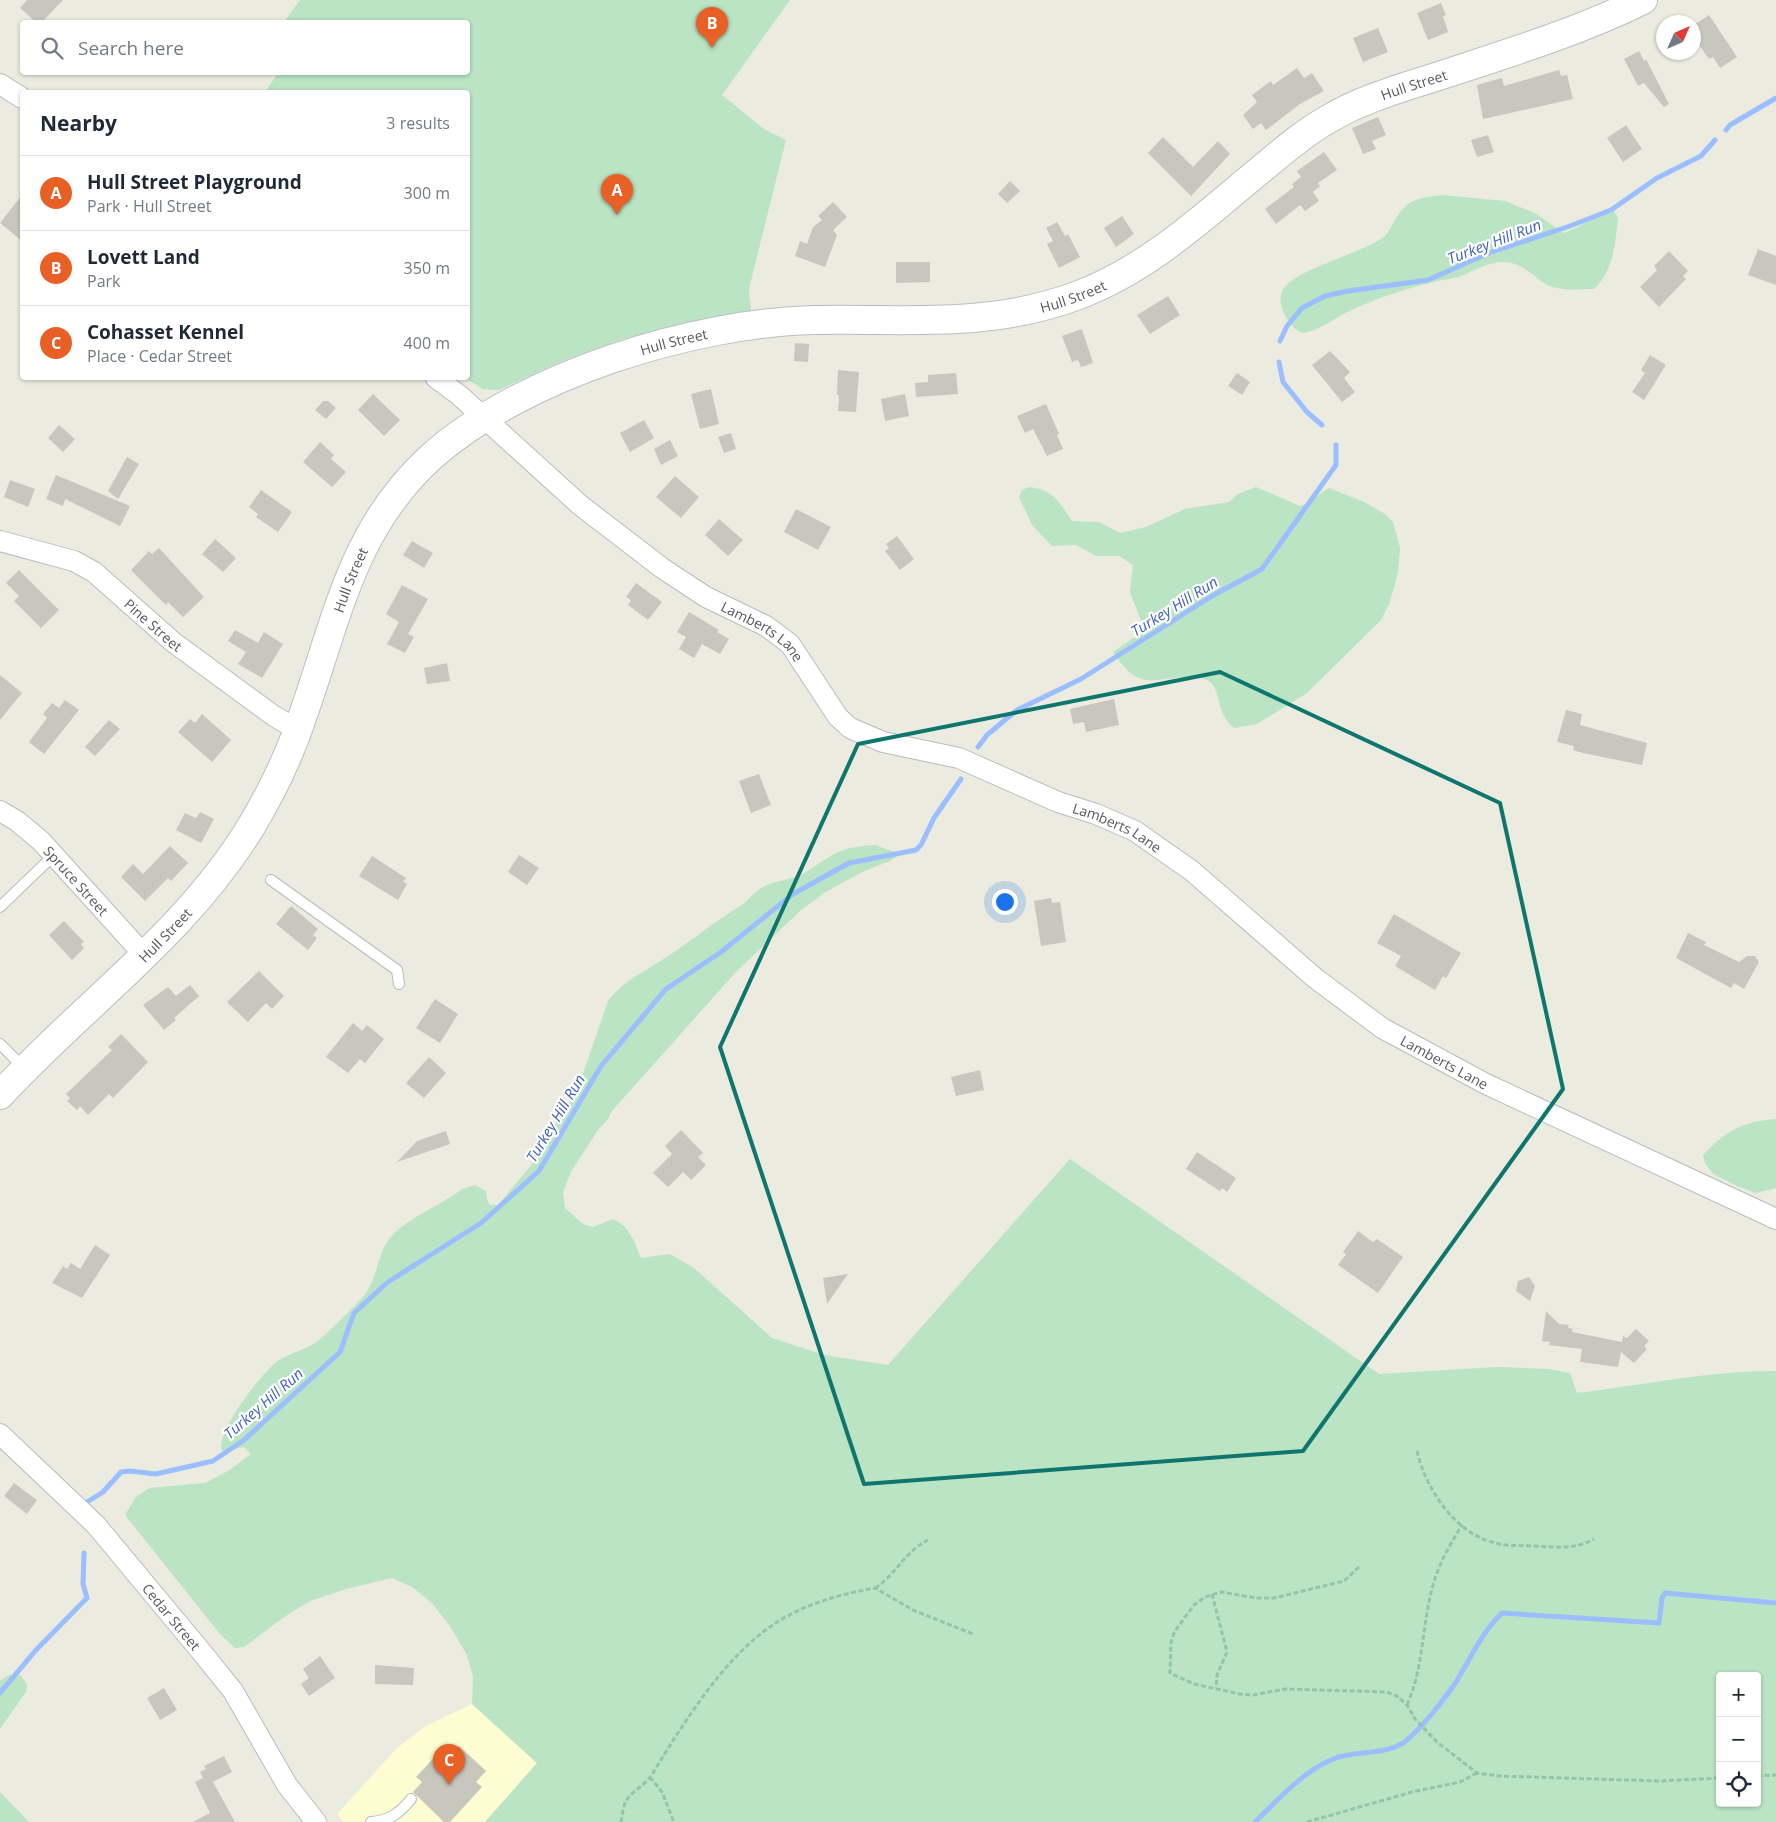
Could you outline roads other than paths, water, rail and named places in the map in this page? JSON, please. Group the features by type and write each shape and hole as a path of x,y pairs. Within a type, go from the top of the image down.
{"main road":[{"name":"Hull Street","path":"0,1095 145,956 196,902 239,845 281,772 298,730 344,588 373,529 397,494 419,469 455,438 527,396 591,368 643,349 710,332 797,320 977,319 1018,313 1077,296 1111,281 1153,256 1303,136 1337,114 1392,91 1579,29 1644,0"}],"street":[{"path":"0,84 20,97"},
{"name":"Lamberts Lane","path":"438,380 580,505 662,568 693,589 766,626 785,639 802,659 838,717 850,728 883,742 959,758 1050,799 1096,814 1135,832 1192,871 1315,978 1382,1028 1486,1084 1776,1218"},
{"name":"Pine Street","path":"0,541 74,561 94,572 187,653 274,716 298,730"},
{"name":"Spruce Street","path":"0,811 31,831 145,956"},
{"name":"Cedar Street","path":"0,1434 96,1524 204,1655 233,1691 286,1785 316,1822"}],"lane":[{"path":"0,907 54,855"},
{"path":"271,880 397,970 399,984"},
{"path":"0,1044 25,1069"},
{"path":"371,1822 388,1820 411,1799"}],"waterway":[{"name":"Turkey Hill Run","path":"1726,130 1730,125 1776,98"},
{"name":"Turkey Hill Run","path":"1280,341 1287,326 1302,308 1325,296 1428,280 1489,253 1611,210 1657,178 1701,156 1715,140"},
{"name":"Turkey Hill Run","path":"1279,362 1283,382 1307,412 1322,425"},
{"name":"Turkey Hill Run","path":"978,747 987,735 1017,710 1081,679 1212,596 1262,569 1336,465 1336,445"},
{"name":"Turkey Hill Run","path":"87,1502 103,1492 121,1472 130,1471 156,1474 213,1461 244,1440 340,1352 354,1313 388,1282 481,1223 539,1171 601,1066 666,989 721,952 793,894 849,863 916,850 921,845 934,818 961,779"},
{"name":"Turkey Hill Run","path":"0,1693 36,1650 87,1598 83,1584 84,1553"},
{"path":"1255,1822 1290,1788 1320,1765 1340,1757 1390,1749 1407,1740 1446,1697 1483,1637 1502,1613 1659,1623 1662,1598 1665,1593 1776,1603"}],"place":[{"name":"Lovett Land","path":"712,48"},
{"name":"Hull Street Playground","path":"617,215"},
{"name":"Cohasset Kennel","path":"449,1785"}]}
